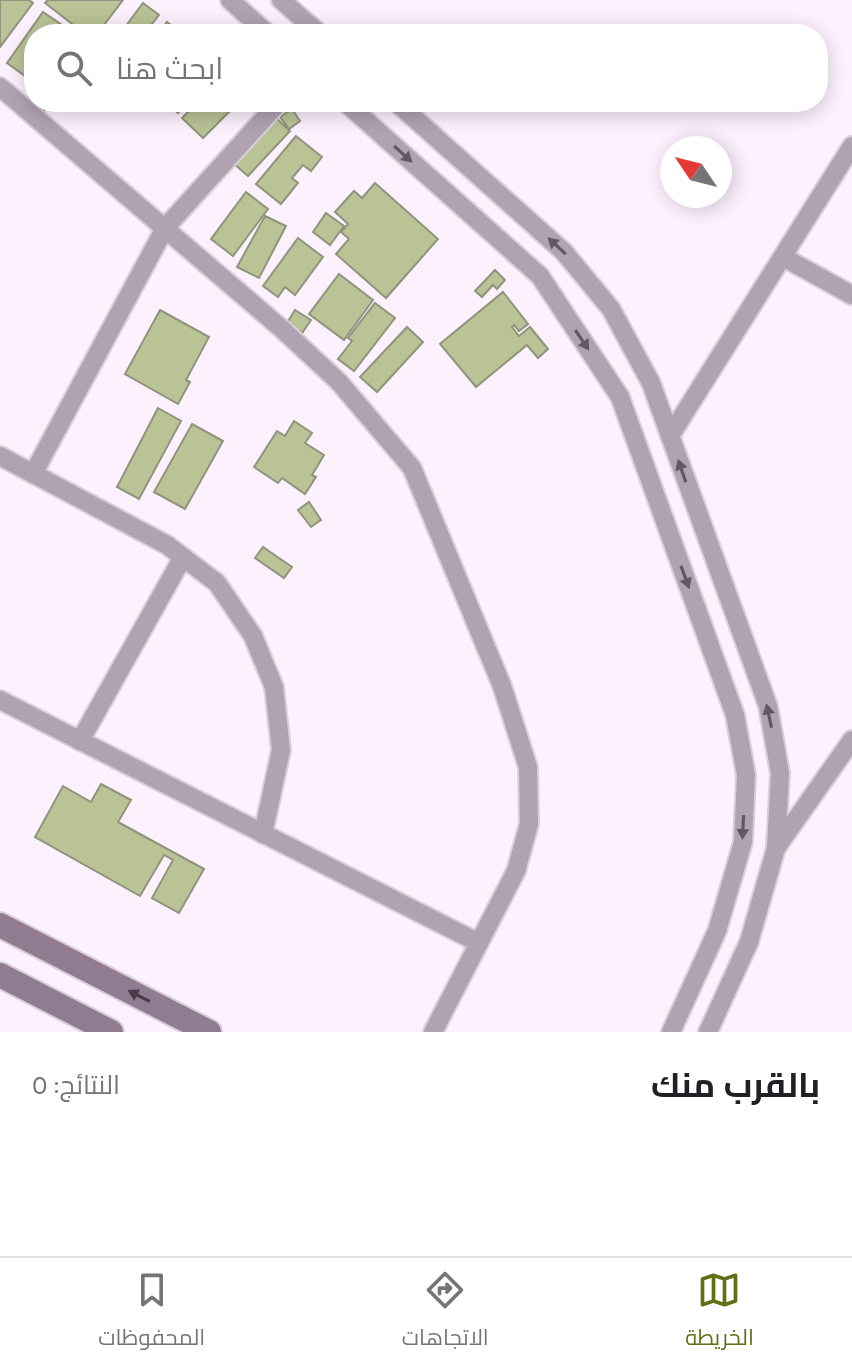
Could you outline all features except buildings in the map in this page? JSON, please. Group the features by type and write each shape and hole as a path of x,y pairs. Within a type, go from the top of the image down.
{"street":[{"path":"230,0 257,24"},
{"path":"281,0 309,24"},
{"path":"0,87 24,108"},
{"path":"29,112 282,329 339,382 412,468 502,686 528,767 529,824 516,871 433,1032"},
{"path":"33,474 165,228 270,112"},
{"path":"356,112 540,276 620,397 735,715 746,775 743,842 711,944 671,1032"},
{"path":"407,112 564,252 611,309 651,383 768,706 780,773 776,848 749,942 708,1032"},
{"path":"670,436 852,146"},
{"path":"783,257 852,295"},
{"path":"0,456 167,545 217,583 253,636 274,687 281,750 263,834"},
{"path":"80,741 183,557"},
{"path":"0,700 479,943"},
{"path":"776,848 852,740"},
{"path":"0,925 209,1032"},
{"path":"711,944 749,942"},
{"path":"0,975 105,1031"}]}
